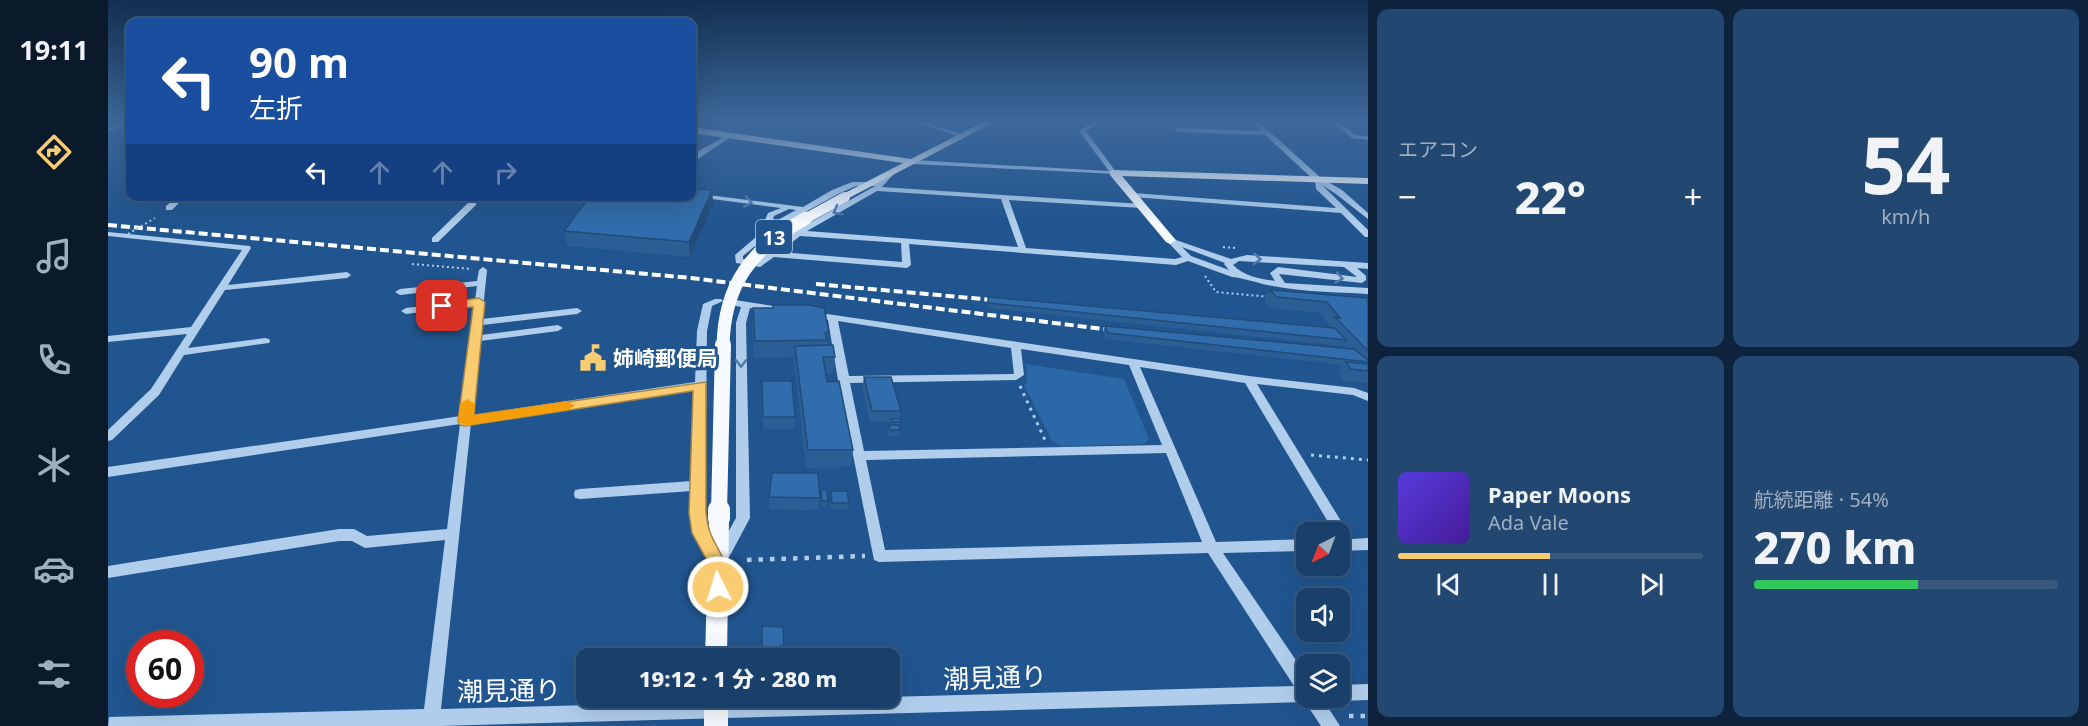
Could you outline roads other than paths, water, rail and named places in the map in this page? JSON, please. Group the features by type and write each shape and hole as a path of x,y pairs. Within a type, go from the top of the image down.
{"main road":[{"path":"863,155 913,162 927,155"},
{"name":"13","path":"716,648 723,326 729,297 749,260 757,251 795,223 845,197 871,187 913,162"},
{"path":"1114,173 1368,181"},
{"path":"1114,173 1170,240"}],"street":[{"path":"1100,155 1114,173"},
{"path":"1290,155 1318,180 1335,189 1368,217"},
{"path":"913,162 1114,173"},
{"path":"1318,180 1319,187 1368,235"},
{"path":"871,187 798,233 760,264 739,261 739,255 775,225 855,184 1142,206"},
{"path":"1133,195 1344,211"},
{"path":"696,196 804,209"},
{"path":"1004,197 1023,251"},
{"path":"169,208 177,201"},
{"path":"435,240 473,201"},
{"path":"1355,206 1368,207"},
{"path":"775,225 769,220 771,215 792,208"},
{"path":"798,233 1176,262 1188,258"},
{"path":"108,234 247,248 155,392 108,437"},
{"path":"1170,240 1188,258 1247,279 1368,291"},
{"path":"1170,240 1231,262 1247,258 1368,266"},
{"path":"773,254 907,265 905,242"},
{"path":"1231,262 1230,268 1247,279"},
{"path":"1281,284 1275,273 1278,270 1362,280 1362,276 1347,265"},
{"path":"431,722 483,270"},
{"path":"221,288 346,275"},
{"path":"400,292 482,282"},
{"path":"718,301 708,304 704,322 698,486 701,533 718,564"},
{"path":"406,311 479,302"},
{"path":"718,564 742,518 740,304 789,311"},
{"path":"477,323 578,311"},
{"path":"1296,545 879,556 860,456 826,317 1250,380 1354,392 1368,397"},
{"path":"475,339 558,328"},
{"path":"108,339 195,330"},
{"path":"180,352 265,341"},
{"path":"843,380 1016,377 1019,375 1016,346"},
{"path":"1133,363 1212,548 1296,677"},
{"path":"1250,380 1332,522"},
{"path":"108,472 701,386"},
{"path":"860,456 1169,449"},
{"path":"580,495 698,486"},
{"path":"108,572 339,535 354,536 365,542 451,534"},
{"path":"1350,544 1368,544"},
{"name":"潮見通り","path":"110,726 431,722 1296,692"},
{"path":"1350,693 1368,692"},
{"path":"1319,708 1331,726"}],"railway":[{"path":"108,225 691,278 1119,331"},
{"path":"816,284 1004,301"}],"place":[{"name":"姉崎郵便局","path":"593,358"}]}
